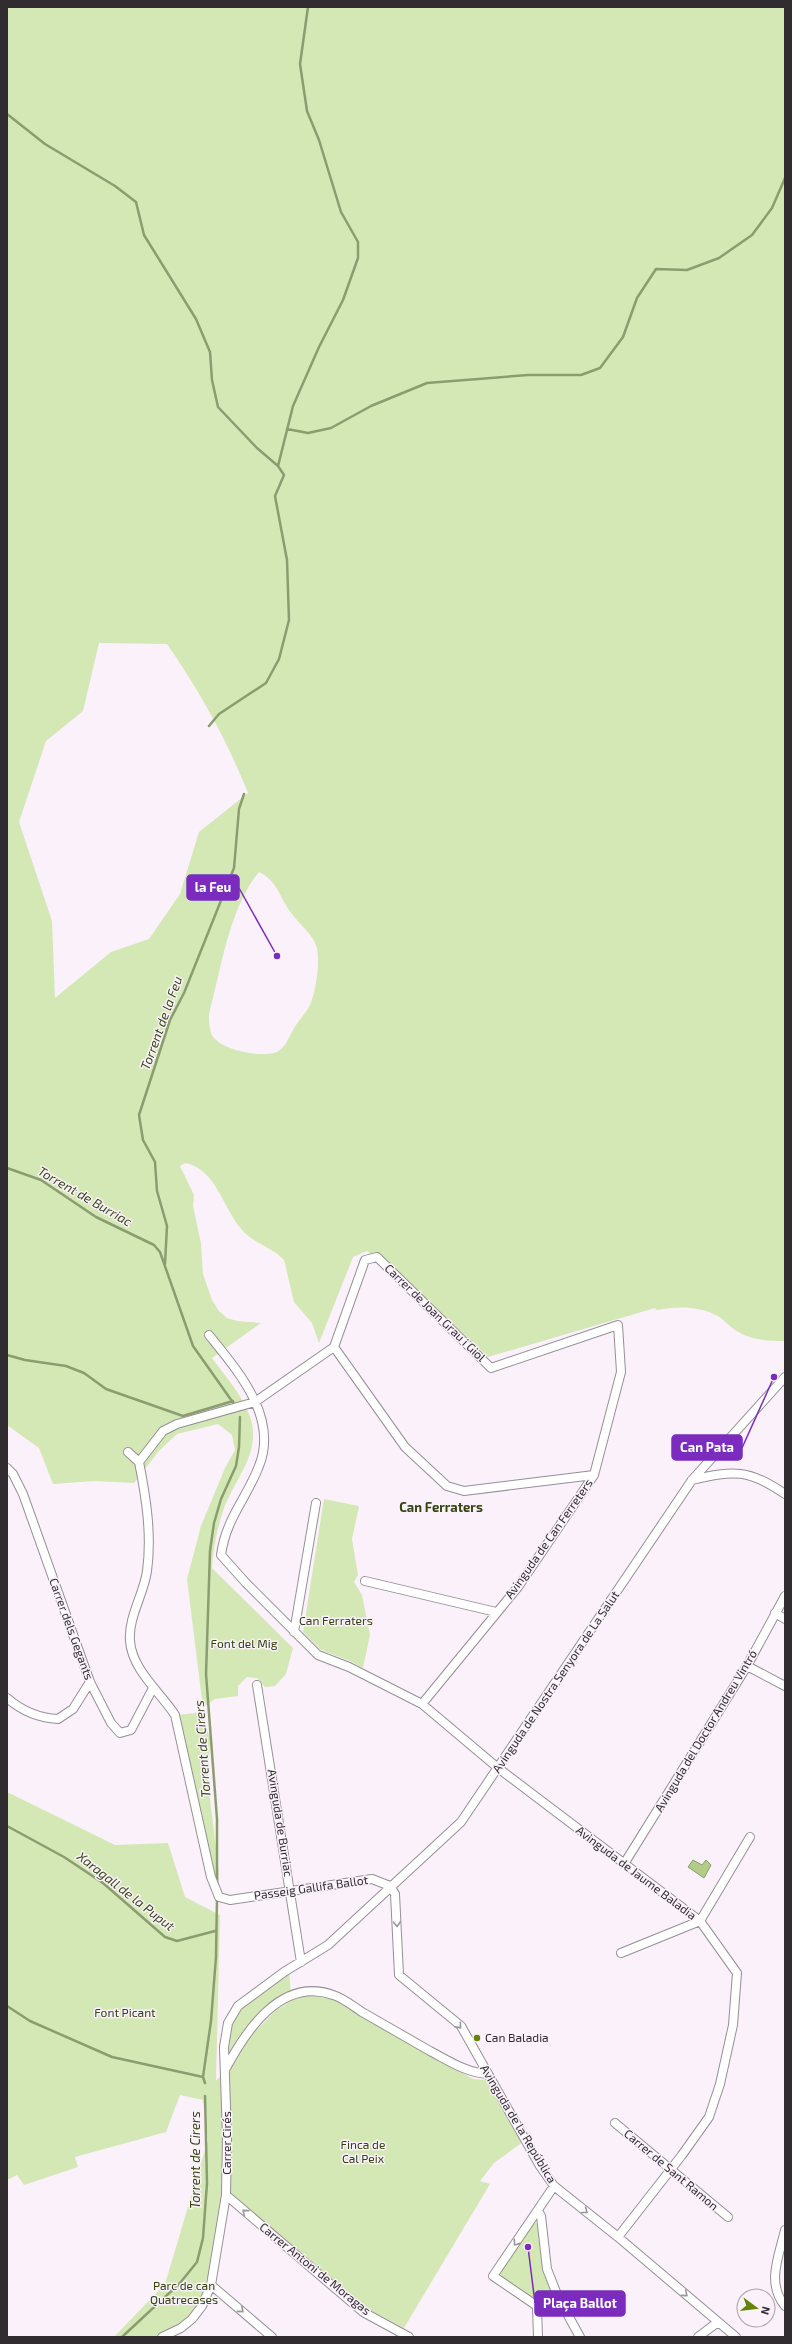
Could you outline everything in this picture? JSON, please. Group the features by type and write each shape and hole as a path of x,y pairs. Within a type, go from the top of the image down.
{"street":[{"name":"Carrer de Joan Grau i Giol","path":"334,1347 365,1260 377,1257 491,1368 618,1325"},
{"name":"Avinguda de Can Ferreters","path":"422,1704 518,1586 594,1475 621,1372 618,1325"},
{"path":"209,1335 232,1363 255,1402"},
{"path":"139,1462 163,1431 177,1424 255,1402 334,1347 405,1448 447,1486 464,1491 594,1475"},
{"name":"Avinguda de Nostra Senyora de La Salut","path":"302,1962 328,1945 390,1886 461,1822 692,1480 785,1378"},
{"name":"Avinguda de Jaume Baladia","path":"255,1402 264,1433 260,1466 224,1535 221,1555 294,1632 318,1655 349,1667 422,1704 498,1768 700,1921 737,1973 733,2025 720,2084 709,2117 618,2237"},
{"path":"128,1452 139,1462 144,1487 149,1533 147,1571 131,1624 130,1642 136,1661 153,1688"},
{"name":"Carrer dels Gegants","path":"7,1468 13,1474 23,1494 90,1682 110,1723 120,1733 131,1730 153,1688"},
{"path":"692,1480 716,1474 743,1473 763,1479 785,1494"},
{"path":"294,1632 316,1503"},
{"path":"365,1581 496,1612"},
{"name":"Avinguda del Doctor Andreu Vintró","path":"624,1864 747,1666 785,1596"},
{"path":"775,1613 785,1619"},
{"path":"747,1666 785,1686"},
{"path":"7,1698 34,1715 58,1719 73,1709 90,1682"},
{"name":"Avinguda de Burriac","path":"257,1685 302,1962"},
{"name":"Passeig Gallifa Ballot","path":"153,1688 164,1699 175,1715 211,1877 219,1898 230,1900 372,1879 390,1886"},
{"path":"621,1953 700,1921 750,1837"},
{"name":"Avinguda de la República","path":"390,1886 395,1894 399,1974 461,2026 540,2166 554,2186 618,2237 736,2337"},
{"name":"Carrer Cirés","path":"162,2337 192,2320 202,2306 211,2285 226,2195 227,2116 224,2047 228,2023 238,2006 284,1972 302,1962"},
{"path":"224,2071 240,2042 266,2011 291,1994 309,1991 333,1995 448,2061 475,2074 488,2074"},
{"name":"Carrer de Sant Ramon","path":"615,2123 728,2217"},
{"path":"536,2306 493,2276 554,2186"},
{"name":"Carrer Antoni de Moragas","path":"226,2195 363,2312 409,2337"},
{"path":"538,2211 541,2216 547,2269 558,2297 580,2337"},
{"path":"785,2230 774,2280 776,2291 785,2306"},
{"path":"211,2285 272,2337"},
{"path":"536,2306 558,2297"},
{"path":"536,2306 538,2337"},
{"path":"698,2337 718,2322"}],"green space":[{"name":"Font del Mig","path":"7,7 785,7 785,1341 765,1340 747,1336 735,1330 718,1316 703,1310 672,1308 657,1310 655,1308 488,1357 383,1258 377,1260 367,1251 353,1257 319,1343 312,1323 294,1302 284,1260 275,1252 253,1239 243,1231 205,1173 196,1167 185,1163 180,1166 194,1195 193,1206 201,1243 203,1274 212,1300 219,1311 227,1318 237,1321 261,1323 212,1358 244,1403 251,1420 253,1432 249,1456 223,1511 213,1554 212,1568 293,1648 286,1674 275,1686 265,1687 257,1678 247,1677 238,1686 238,1696 215,1699 203,1708 187,1579 201,1526 225,1468 235,1450 232,1435 218,1424 177,1434 159,1451 134,1483 94,1481 53,1484 39,1448 7,1425","holes":["99,643 167,644 212,716 240,773 248,793 199,832 180,894 149,939 111,952 55,998 52,921 19,822 46,741 83,711","259,872 275,885 292,914 313,938 318,954 317,977 314,992 307,1011 294,1028 284,1046 274,1053 267,1054 240,1051 223,1045 212,1035 209,1022 209,1014 222,959 233,921 240,903"]},
{"name":"Can Ferraters","path":"324,1499 359,1506 352,1539 358,1575 354,1582 362,1595 370,1635 363,1668 350,1661 321,1650 303,1632"},
{"path":"202,1712 210,1738 208,1782 219,1874 218,1886 215,1887 178,1715"},
{"path":"7,1792 115,1845 168,1843 185,1897 220,1915 216,2081 223,2073 224,2197 209,2285 200,2306 190,2319 159,2337 114,2337 165,2284 208,2140 203,2100 180,2095 166,2132 75,2157 78,2167 24,2185 17,2175 7,2180"},
{"path":"289,1972 291,1992 266,2009 226,2062 231,2024 240,2007"},
{"name":"Finca de Cal Peix","path":"308,1995 332,1999 473,2079 487,2080 523,2142 494,2163 480,2181 490,2184 404,2328 366,2308 231,2193 231,2107 228,2074 244,2043 275,2011 294,1999"},
{"path":"533,2222 538,2224 543,2270 553,2294 537,2301 502,2279 500,2272"}],"shaded area":[{"path":"693,1860 702,1865 706,1860 711,1865 704,1878 688,1867"}],"waterway":[{"path":"278,466 293,406 319,347 343,300 358,258 358,242 341,212 319,140 307,111 300,64 308,7"},
{"path":"7,114 45,144 115,186 136,202 144,235 196,319 210,352 212,380 218,407 257,448 278,466 284,475 275,496 287,560 289,620 279,659 266,683 219,714 209,726"},
{"path":"287,429 308,433 331,428 371,406 427,383 528,375 581,375 600,368 623,337 637,298 656,269 687,270 719,258 752,235 772,208 785,178"},
{"name":"Torrent de la Feu","path":"165,1264 167,1226 157,1191 155,1162 143,1140 139,1115 170,1020 184,993 234,868 239,809 244,794"},
{"name":"Torrent de Burriac","path":"7,1168 41,1180 96,1217 154,1245 160,1252 193,1346 234,1404"},
{"path":"7,1355 25,1360 66,1366 84,1373 106,1389 183,1416 233,1401"},
{"name":"Torrent de Cirers","path":"217,1885 217,1819 206,1674 210,1551 214,1523 221,1499 236,1466 239,1447 240,1417"},
{"name":"Xaragall de la Puput","path":"7,1826 64,1857 103,1883 165,1937 177,1941 215,1931"},
{"name":"Torrent de Cirers","path":"205,2083 203,2077 211,2021 216,1957 217,1898"},
{"path":"7,2006 30,2021 112,2057 203,2077"},
{"name":"Torrent de Cirers","path":"122,2337 180,2283 197,2262 203,2238 207,2183 205,2096"}],"place":[{"name":"la Feu","path":"277,956"},
{"name":"Can Pata","path":"774,1377"},
{"name":"Can Baladia","path":"477,2038"},
{"name":"Plaça Ballot","path":"528,2247"}],"district":[{"name":"Can Ferraters","path":"441,1507"}],"park label":[{"name":"Font Picant","path":"125,2013"},
{"name":"Parc de can Quatrecases","path":"184,2293"}]}
